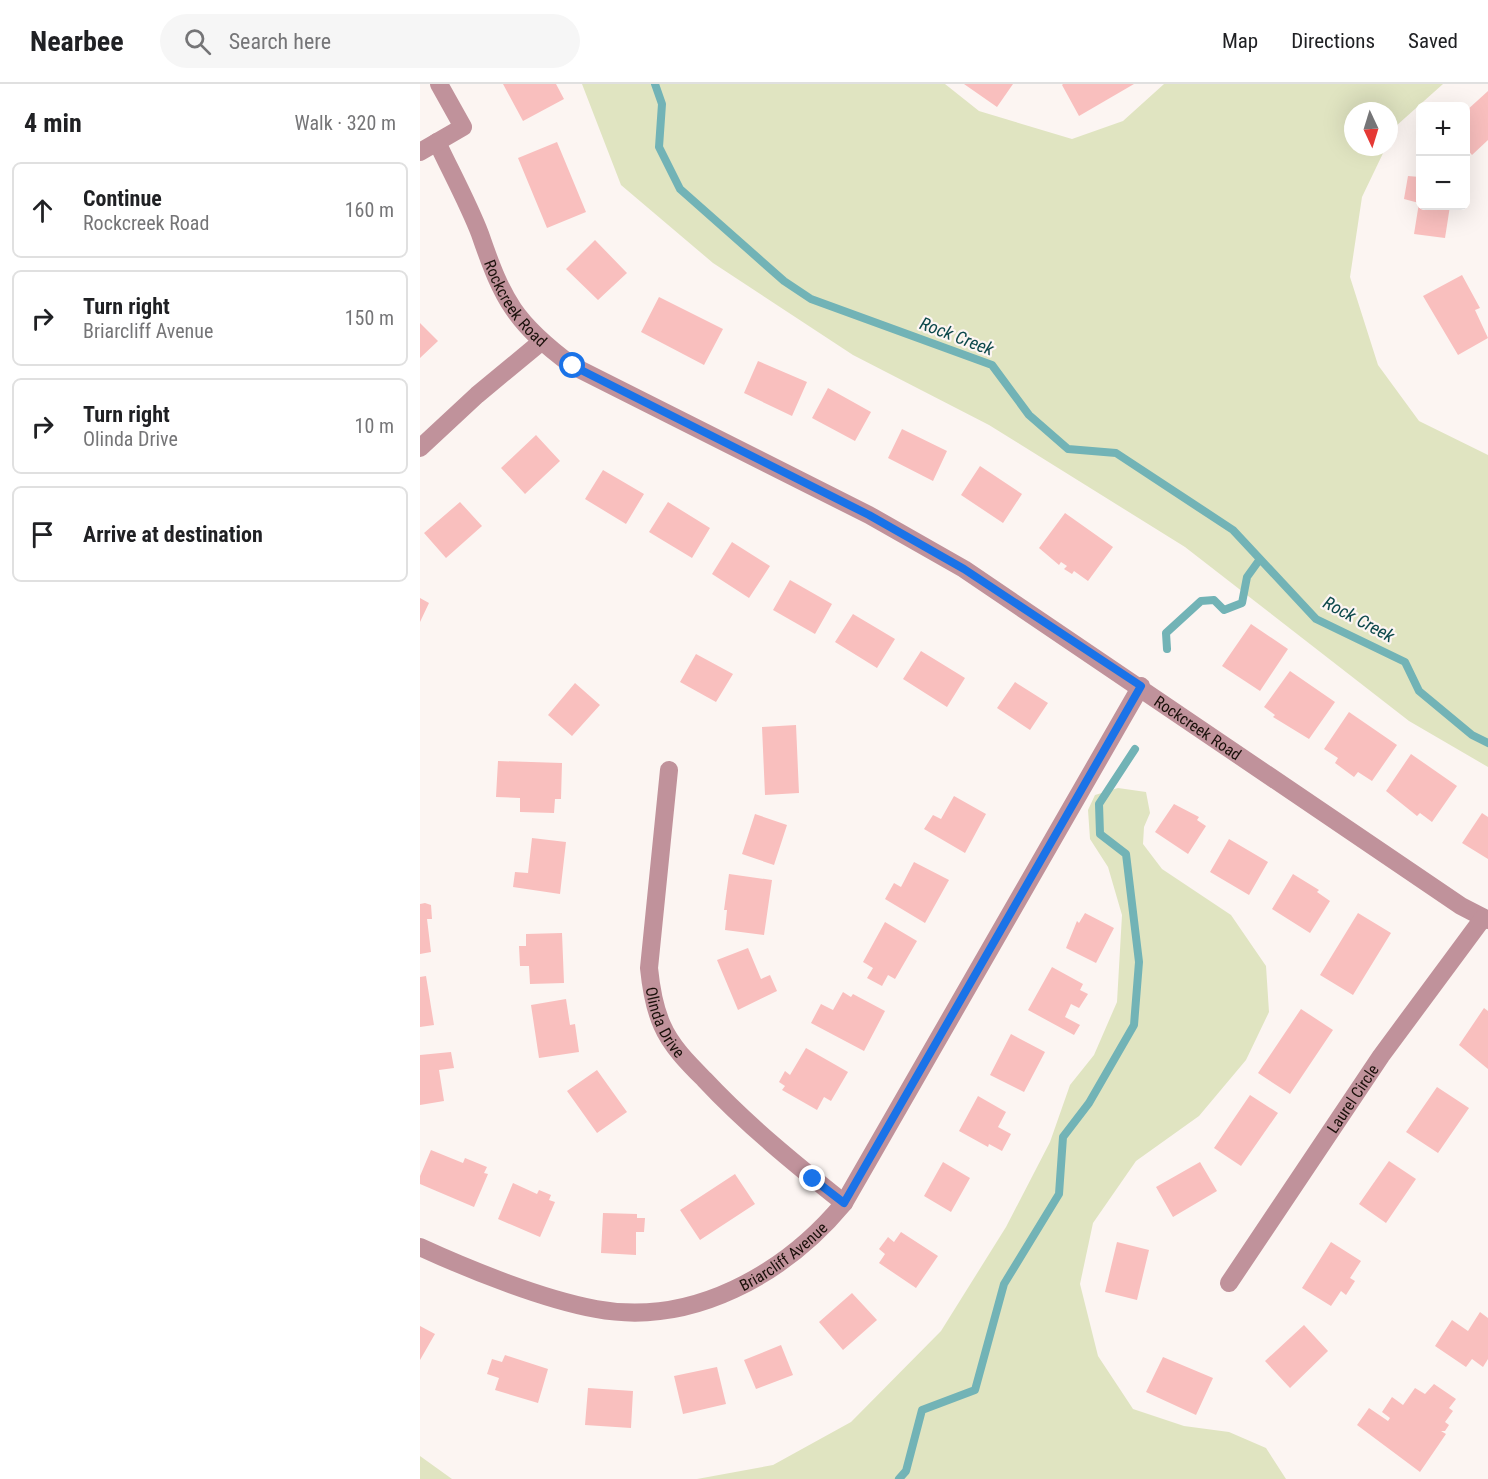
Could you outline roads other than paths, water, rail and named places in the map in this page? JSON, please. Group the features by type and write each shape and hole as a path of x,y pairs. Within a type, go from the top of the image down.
{"street":[{"path":"420,152 463,127 440,84"},
{"name":"Rockcreek Road","path":"437,142 480,234 500,288 519,318 541,342 573,366 869,515 964,569 1141,686 1461,906 1486,919"},
{"path":"420,448 477,395 541,342"},
{"name":"Briarcliff Avenue","path":"420,1247 528,1289 596,1309 652,1310 692,1304 723,1294 760,1278 800,1250 844,1203 1141,686"},
{"name":"Olinda Drive","path":"669,770 649,968 653,998 662,1026 678,1052 723,1100 781,1154 844,1203"},
{"name":"Laurel Circle","path":"1229,1283 1381,1056 1486,919"}],"waterway":[{"name":"Rock Creek","path":"655,84 662,104 659,147 680,189 784,281 811,299 992,365 1029,415 1068,449 1116,453 1233,530 1316,619 1405,662 1419,691 1472,735 1488,743"},
{"path":"1167,649 1166,633 1201,601 1214,600 1224,610 1242,603 1247,577 1260,559"},
{"path":"899,1479 906,1471 922,1410 975,1390 1004,1284 1059,1194 1063,1137 1089,1103 1134,1025 1139,962 1126,854 1100,834 1099,804 1135,749"}]}
